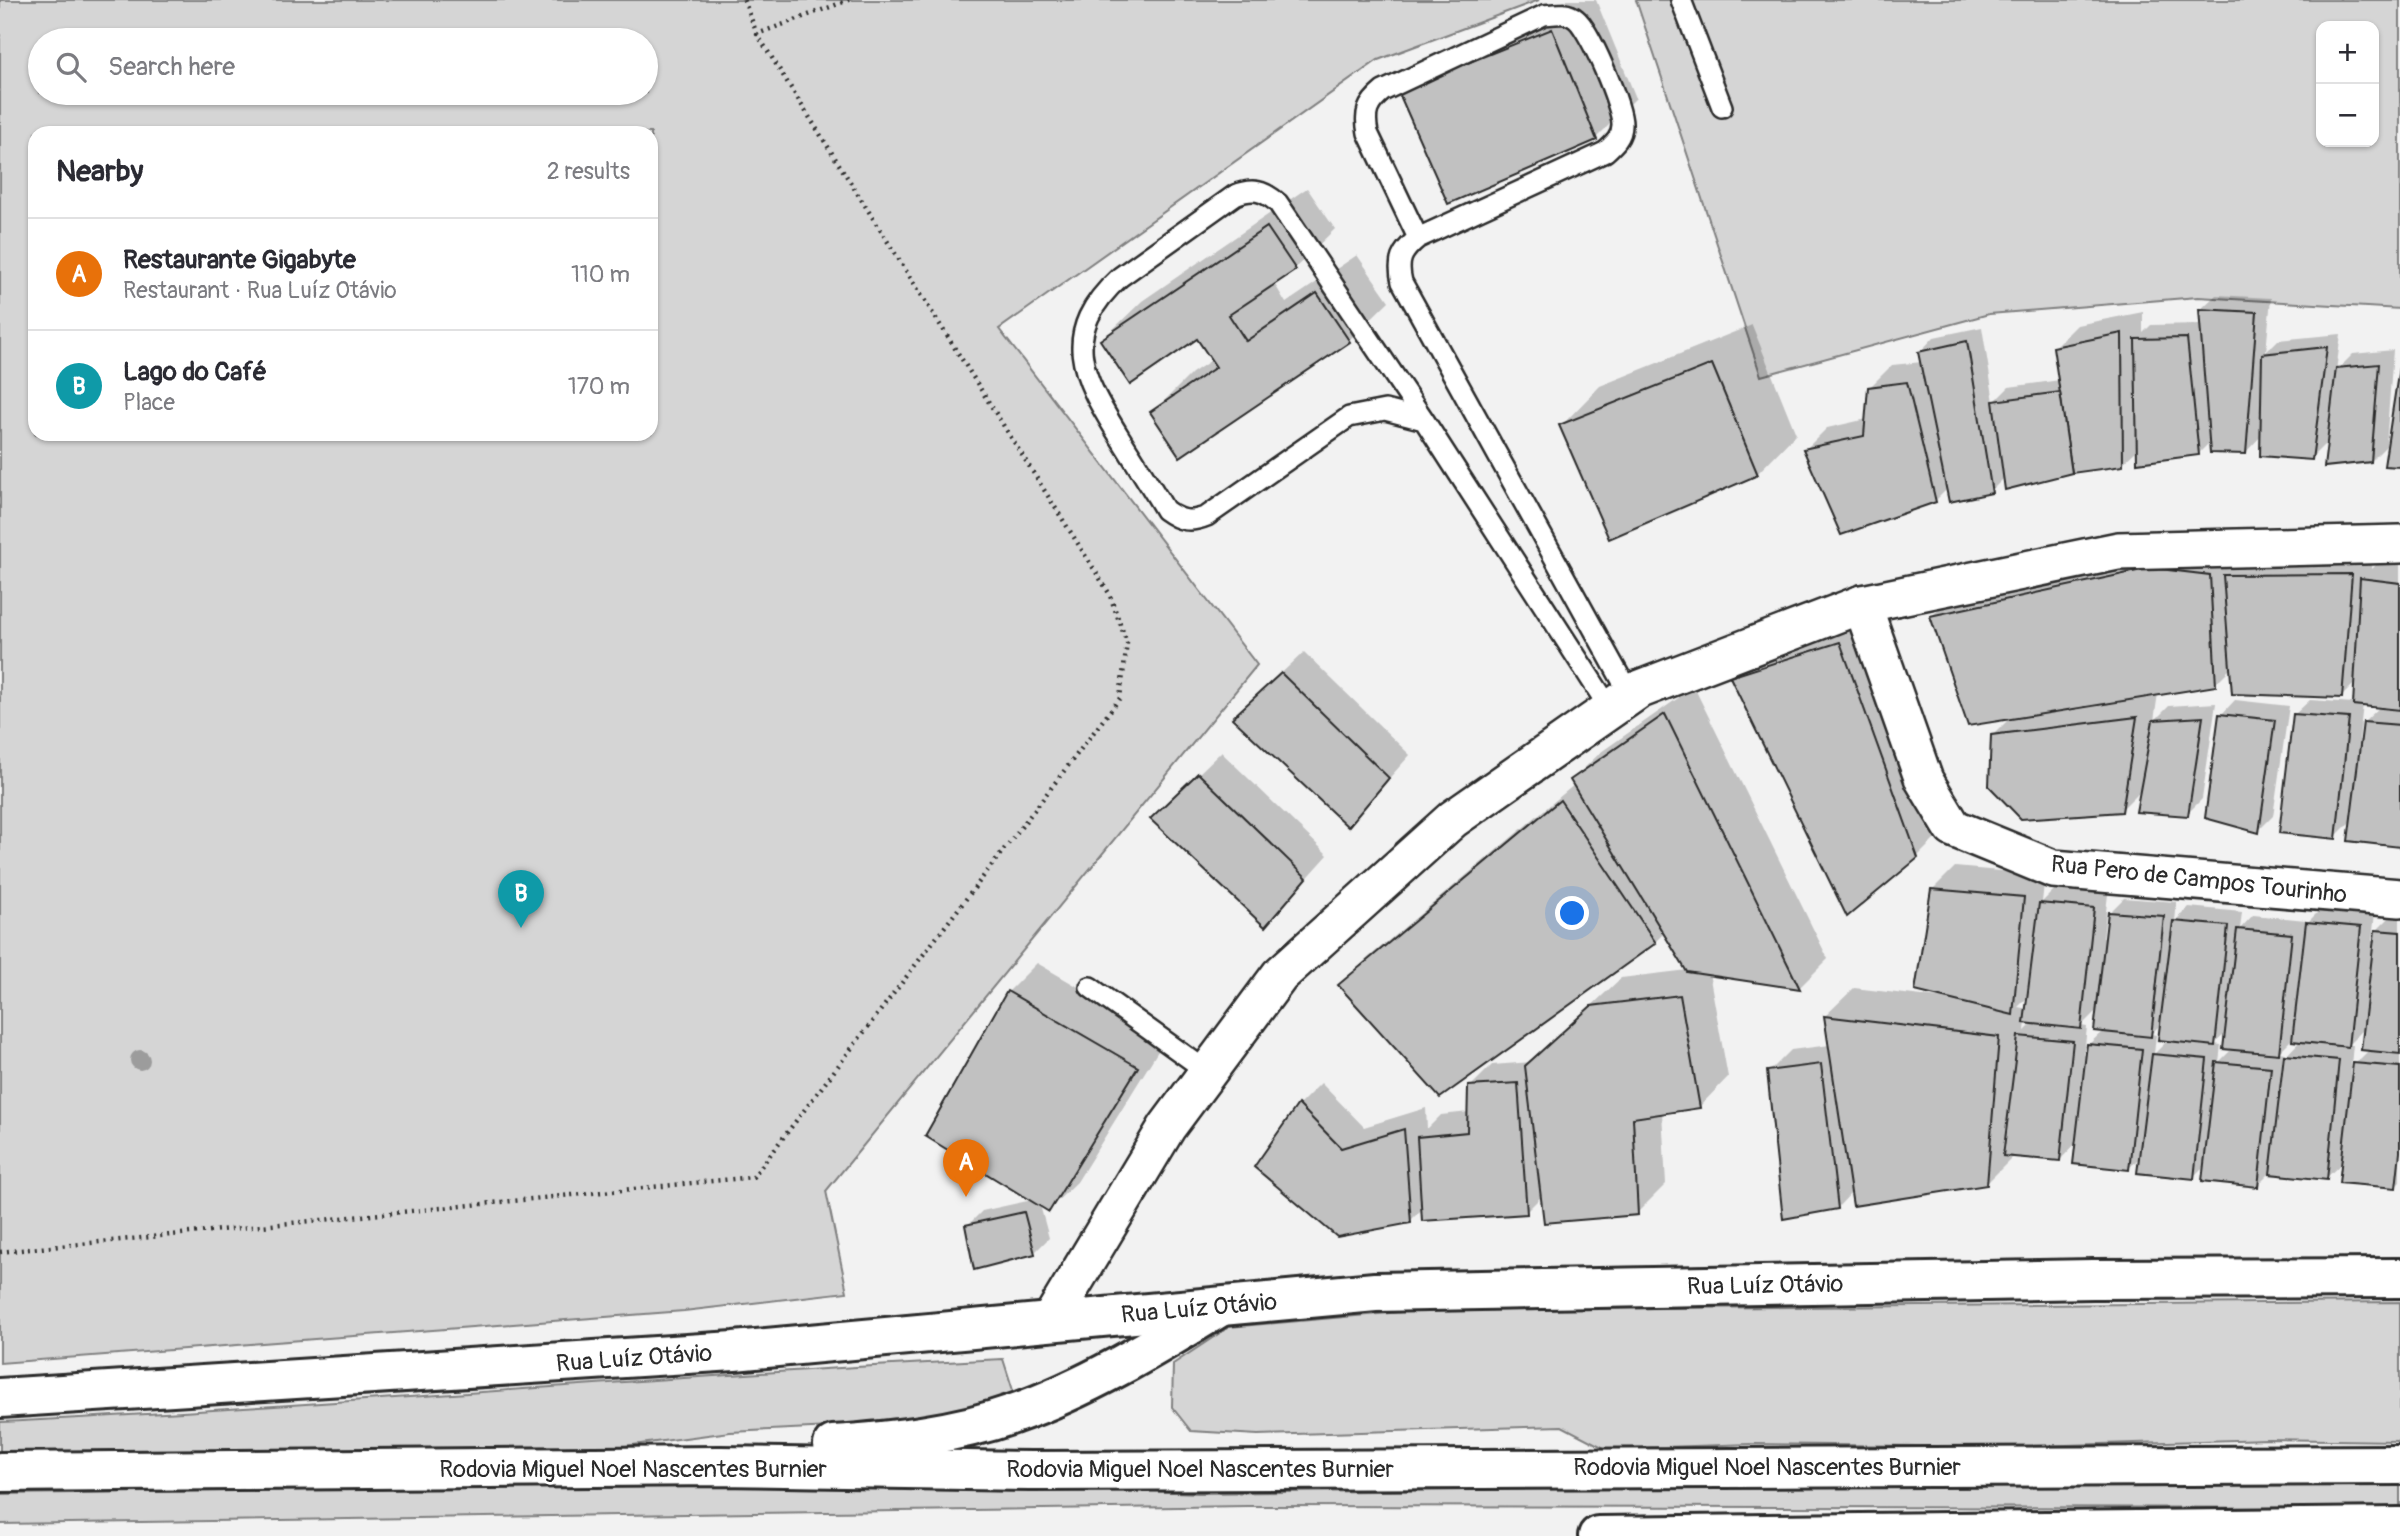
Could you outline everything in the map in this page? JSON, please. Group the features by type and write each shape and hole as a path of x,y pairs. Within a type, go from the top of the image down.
{"main road":[{"name":"Rua Luíz Otávio","path":"0,1398 734,1351 1375,1292 2093,1279 2400,1278"},
{"path":"720,1466 820,1445 899,1441 1012,1415 1094,1378 1218,1308"},
{"name":"Rodovia Miguel Noel Nascentes Burnier","path":"0,1472 720,1466 1031,1471 2400,1465"},
{"path":"1598,1536 2400,1527"}],"street":[{"path":"1051,1320 1167,1127 1280,975 1453,819 1620,702 1861,604 2118,551 2400,544"},
{"name":"Rua Pero de Campos Tourinho","path":"1861,604 1924,779 1953,828 2053,869 2400,898"}],"lane":[{"path":"1681,0 1722,107"},
{"path":"1418,238 1368,133 1365,117 1370,101 1383,91 1544,15 1560,13 1576,18 1586,31 1620,111 1623,127 1617,142 1605,152 1418,238 1403,250 1399,266 1402,282 1620,702"},
{"path":"1424,420 1385,410 1349,417 1207,516 1193,522 1178,519 1165,510 1096,399 1086,379 1082,356 1084,332 1091,311 1104,292 1120,277 1235,195 1250,190 1266,192 1278,203 1424,420 1620,702"},
{"path":"1090,987 1208,1072"}],"path":[{"path":"0,1252 753,1177 1121,698 1127,643 1109,593 757,34 744,0"},
{"path":"757,34 849,0"}],"shaded area":[{"path":"0,0 1539,0 1378,60 999,329 1257,665 826,1191 847,1292 684,1311 0,1363"},
{"path":"1636,0 2400,0 2400,309 2198,297 1989,314 1761,376"},
{"path":"2400,1302 2400,1441 2269,1439 2001,1447 1752,1444 1606,1449 1562,1426 1258,1435 1191,1431 1172,1407 1173,1364 1229,1327 1424,1310"},
{"path":"1003,1359 1017,1403 895,1424 730,1432 603,1449 0,1455 0,1422"},
{"path":"2400,1481 2400,1508 1247,1506 0,1524 0,1494 919,1482 1199,1493"}],"building":[{"path":"1552,29 1597,140 1448,204 1398,91"},
{"path":"1267,227 1296,270 1229,315 1246,341 1317,293 1350,342 1180,457 1150,412 1216,367 1197,339 1130,385 1100,340"},
{"path":"2199,309 2257,312 2246,454 2210,453"},
{"path":"2122,333 2123,466 2072,473 2053,347"},
{"path":"2187,338 2199,455 2137,463 2135,339"},
{"path":"1967,341 1992,493 1949,502 1918,352"},
{"path":"2327,347 2312,460 2260,456 2262,354"},
{"path":"2400,361 2400,467 2384,466"},
{"path":"1712,364 1758,475 1609,539 1559,425"},
{"path":"2379,364 2371,462 2324,467 2336,368"},
{"path":"1907,382 1936,502 1841,535 1803,449 1864,436 1868,387"},
{"path":"2060,392 2072,473 2005,490 1993,401"},
{"path":"2151,568 2210,575 2216,686 1968,726 1930,616"},
{"path":"2352,574 2342,698 2232,694 2223,575"},
{"path":"2360,578 2400,583 2400,710 2353,705"},
{"path":"1840,642 1918,858 1847,917 1730,677"},
{"path":"1281,673 1389,778 1348,827 1232,718"},
{"path":"1665,714 1800,989 1687,972 1570,780"},
{"path":"2219,714 2275,720 2259,833 2205,818"},
{"path":"2293,714 2349,718 2336,839 2279,833"},
{"path":"2137,717 2122,812 2021,819 1989,786 1991,735"},
{"path":"2203,717 2188,816 2136,812 2153,720"},
{"path":"2363,722 2400,725 2400,847 2348,841"},
{"path":"1198,773 1307,878 1265,927 1150,819"},
{"path":"1560,800 1656,943 1440,1098 1338,985"},
{"path":"1931,889 2024,897 2013,1015 1915,991"},
{"path":"2039,903 2094,908 2081,1029 2024,1023"},
{"path":"2108,912 2164,916 2151,1037 2094,1031"},
{"path":"2173,921 2228,926 2215,1046 2158,1040"},
{"path":"2306,922 2361,927 2348,1047 2292,1041"},
{"path":"2237,929 2292,934 2279,1054 2223,1049"},
{"path":"2375,930 2400,932 2400,1054 2361,1050"},
{"path":"1007,991 1138,1067 1049,1212 925,1136"},
{"path":"1680,995 1700,1108 1633,1118 1638,1215 1544,1223 1525,1066 1591,1006"},
{"path":"1824,1016 1999,1037 1987,1185 1853,1206"},
{"path":"2018,1036 2073,1041 2060,1161 2003,1156"},
{"path":"2087,1044 2142,1049 2129,1170 2073,1164"},
{"path":"2152,1054 2207,1059 2194,1179 2137,1173"},
{"path":"2284,1055 2339,1060 2327,1180 2270,1174"},
{"path":"2216,1062 2271,1067 2258,1187 2202,1181"},
{"path":"2353,1063 2400,1067 2400,1152 2396,1188 2339,1183"},
{"path":"1821,1064 1838,1209 1783,1219 1767,1071"},
{"path":"1518,1083 1527,1214 1422,1221 1417,1137 1467,1132 1468,1086"},
{"path":"1298,1104 1341,1148 1404,1129 1411,1223 1337,1237 1254,1167"},
{"path":"1024,1212 1035,1254 974,1270 965,1225"}],"place":[{"name":"Lago do Café","path":"521,928"},
{"name":"Restaurante Gigabyte","path":"966,1197"}]}
